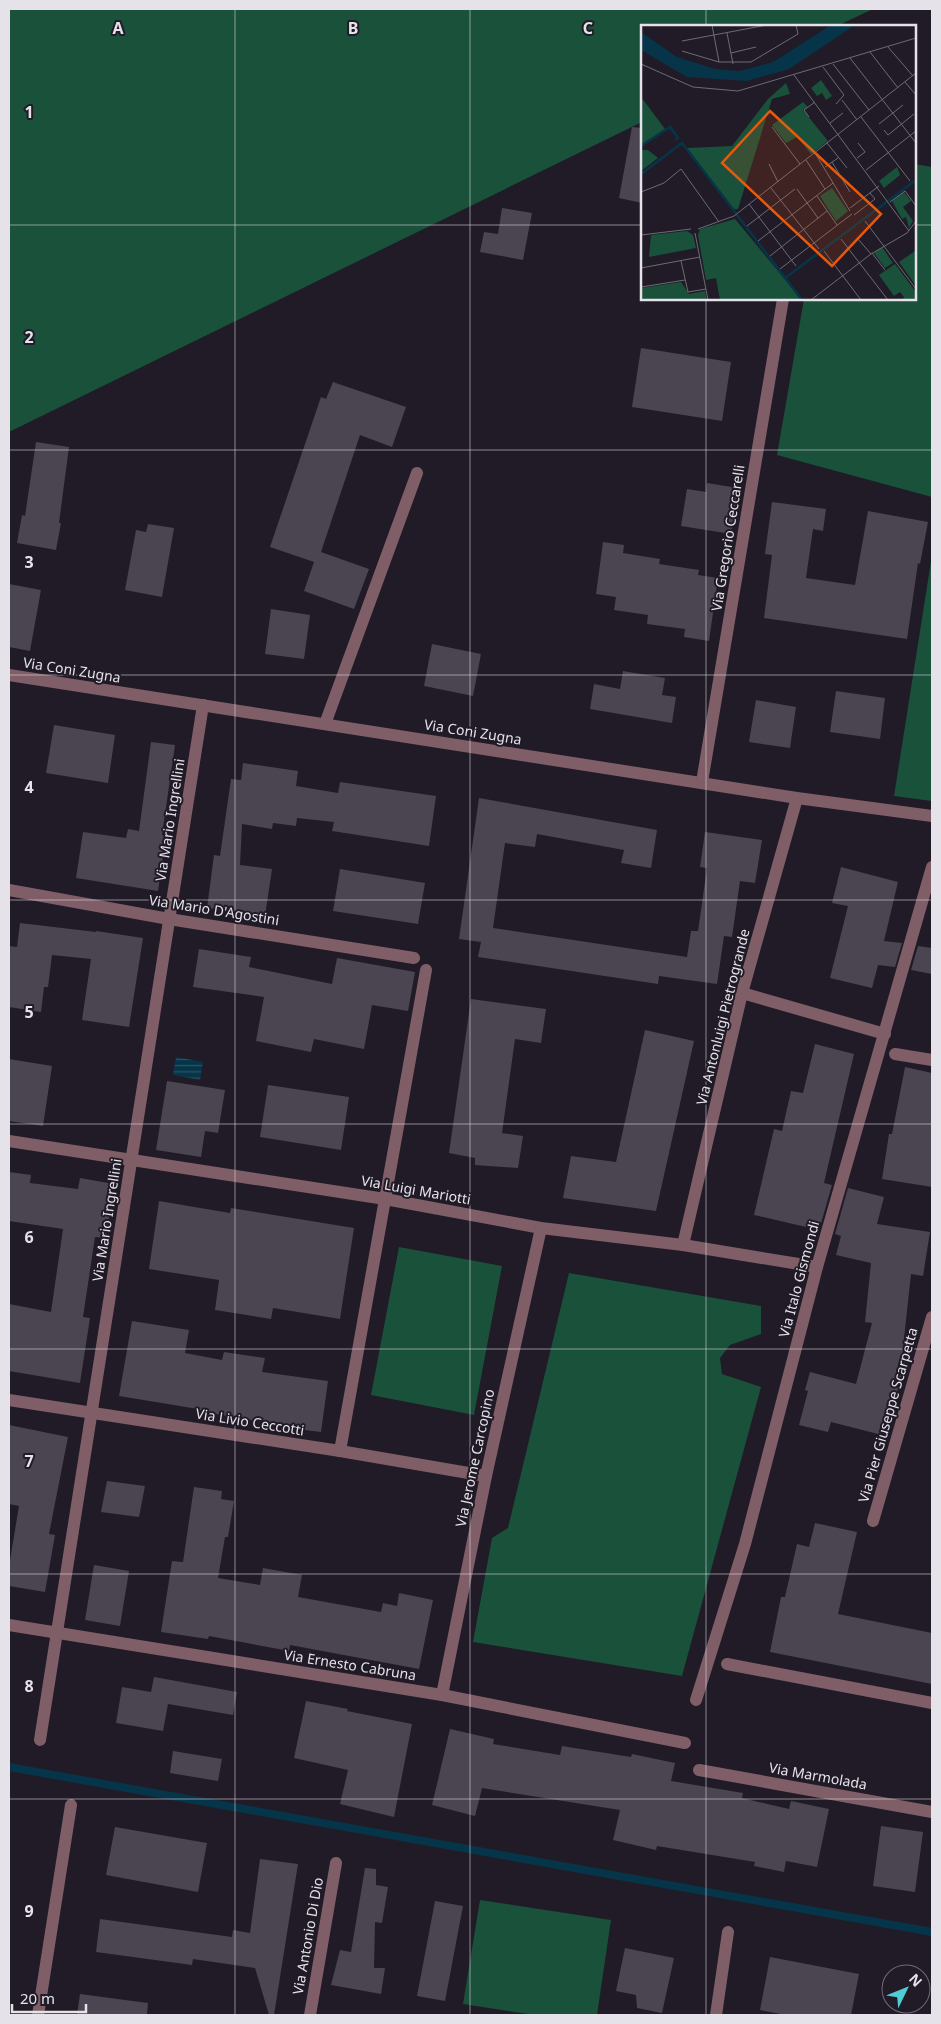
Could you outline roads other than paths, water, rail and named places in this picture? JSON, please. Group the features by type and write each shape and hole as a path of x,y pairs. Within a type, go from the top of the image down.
{"street":[{"name":"Via Gregorio Ceccarelli","path":"702,782 783,300"},
{"path":"325,724 417,473"},
{"name":"Via Coni Zugna","path":"9,675 797,798 932,816"},
{"name":"Via Mario Ingrellini","path":"40,1740 203,705"},
{"name":"Via Antonluigi Pietrogrande","path":"683,1245 742,993 797,798"},
{"name":"Via Italo Gismondi","path":"696,1700 744,1544 817,1268 886,1034 932,866"},
{"name":"Via Mario D'Agostini","path":"9,890 169,919 414,958"},
{"path":"340,1451 426,970"},
{"path":"742,993 886,1034"},
{"path":"895,1054 932,1060"},
{"name":"Via Luigi Mariotti","path":"9,1141 385,1199 541,1228 683,1245 817,1268"},
{"name":"Via Jerome Carcopino","path":"442,1696 486,1476 541,1228"},
{"name":"Via Pier Giuseppe Scarpetta","path":"873,1520 932,1317"},
{"name":"Via Livio Ceccotti","path":"9,1400 340,1451 486,1476"},
{"name":"Via Ernesto Cabruna","path":"9,1625 442,1696 685,1743"},
{"path":"727,1664 932,1703"},
{"name":"Via Marmolada","path":"699,1770 932,1812"},
{"path":"38,2015 71,1805"},
{"name":"Via Antonio Di Dio","path":"310,2015 336,1862"},
{"path":"716,2015 728,1932"}],"water":[{"path":"176,1057 203,1062 200,1080 173,1075"}],"waterway":[{"path":"9,1767 932,1932"}]}
